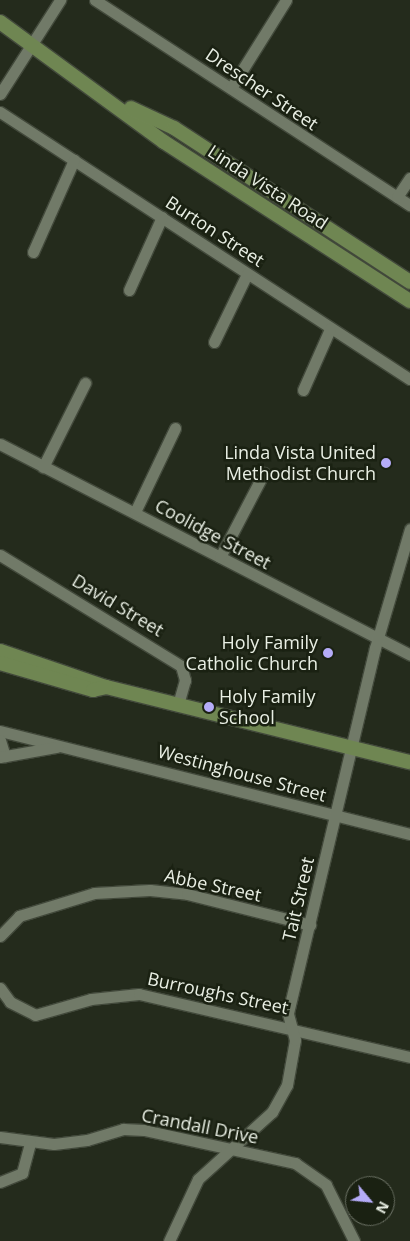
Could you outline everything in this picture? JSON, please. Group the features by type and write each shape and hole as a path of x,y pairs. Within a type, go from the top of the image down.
{"main road":[{"name":"Linda Vista Road","path":"0,22 110,98 164,142 410,301"},
{"name":"Linda Vista Road","path":"110,98 174,128 410,282"},
{"path":"0,651 106,687 410,762"},
{"path":"0,664 92,690 106,687"}],"street":[{"path":"0,94 60,0"},
{"name":"Drescher Street","path":"95,0 410,206"},
{"path":"231,88 286,0"},
{"name":"Burton Street","path":"0,112 330,329 410,379"},
{"path":"33,252 74,160"},
{"path":"397,197 410,178"},
{"path":"129,290 162,217"},
{"path":"214,342 248,274"},
{"path":"303,390 330,329"},
{"path":"43,467 85,383"},
{"path":"135,512 175,428"},
{"name":"Coolidge Street","path":"0,444 379,637 410,655"},
{"path":"220,557 264,473"},
{"name":"Tait Street","path":"169,1241 198,1179 233,1148 281,1099 296,1040 288,1013 379,637 410,529"},
{"name":"David Street","path":"0,555 181,666 185,680 178,705"},
{"name":"Westinghouse Street","path":"0,731 65,745 410,834"},
{"path":"0,740 2,757 65,745"},
{"name":"Abbe Street","path":"0,936 19,916 94,893 150,890 187,894 310,925"},
{"name":"Burroughs Street","path":"0,988 10,1002 35,1015 91,999 139,994 291,1026 410,1057"},
{"name":"Crandall Drive","path":"0,1137 30,1143 87,1140 124,1129 233,1148 295,1163 313,1173 333,1194 354,1241"},
{"path":"0,1182 22,1173 30,1143"}],"place":[{"name":"Linda Vista United Methodist Church","path":"386,463"},
{"name":"Holy Family Catholic Church","path":"328,653"},
{"name":"Holy Family School","path":"209,707"}]}
